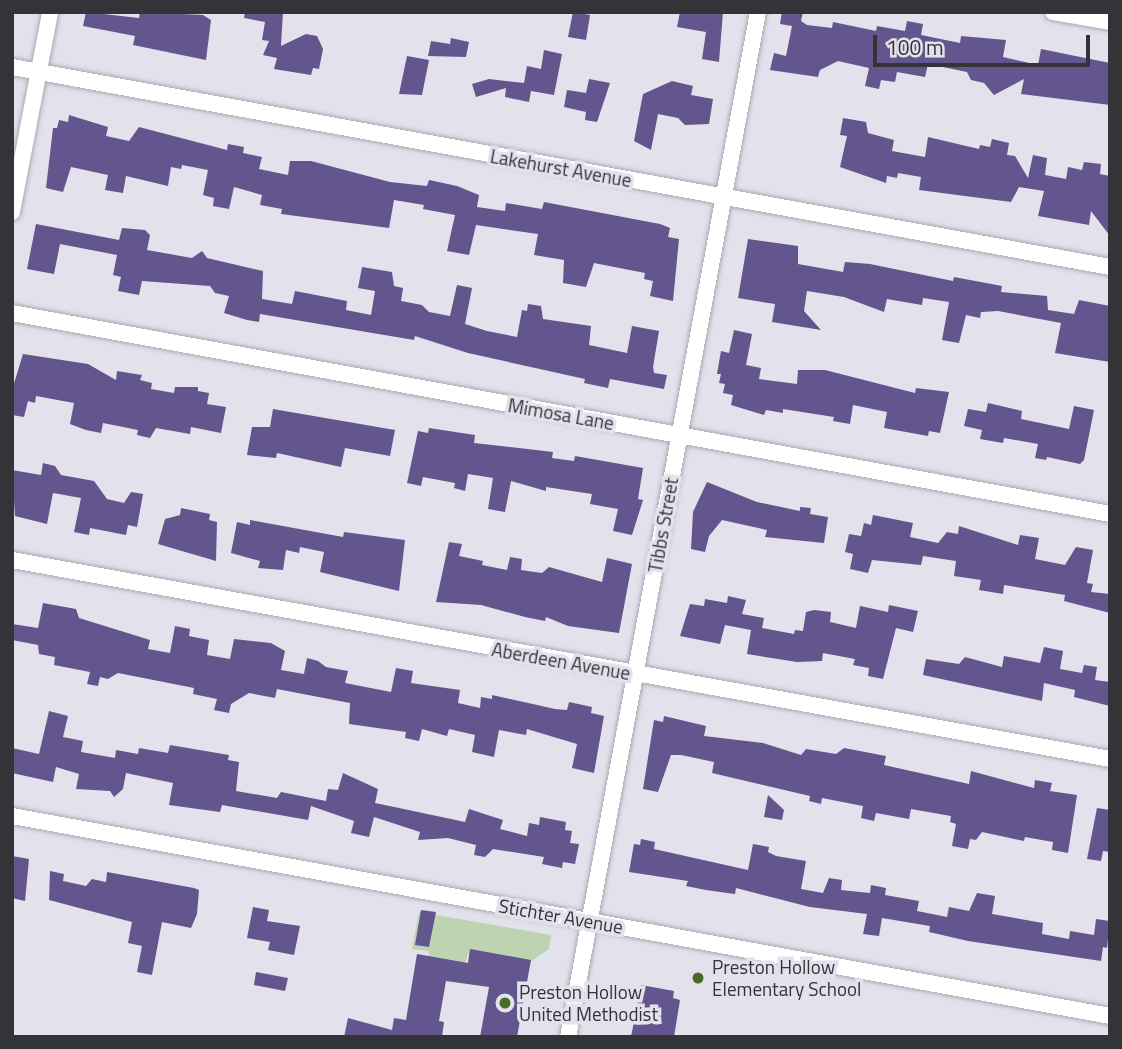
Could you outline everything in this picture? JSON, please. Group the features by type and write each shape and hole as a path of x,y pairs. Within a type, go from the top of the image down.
{"street":[{"path":"12,212 50,12"},
{"name":"Tibbs Street","path":"568,1037 758,12"},
{"path":"1053,12 1110,22"},
{"name":"Lakehurst Avenue","path":"12,67 1110,267"},
{"name":"Mimosa Lane","path":"12,313 1110,514"},
{"name":"Aberdeen Avenue","path":"12,560 1110,759"},
{"name":"Stichter Avenue","path":"12,816 1110,1016"}],"green space":[{"path":"419,912 551,935 549,949 530,962 468,953 465,966 428,960 429,951 412,949"}],"building":[{"path":"86,12 139,18 140,12 203,15 211,20 206,60 133,45 135,36 83,26"},
{"path":"245,12 283,12 281,46 306,34 317,36 323,49 319,69 313,68 311,75 274,69 277,58 263,55 269,41 262,40 265,22 244,18"},
{"path":"573,12 590,15 586,40 568,37"},
{"path":"680,12 723,12 719,62 702,59 706,32 677,27"},
{"path":"782,12 803,12 801,21 807,25 832,28 833,22 876,31 877,26 905,31 907,21 923,24 921,35 960,43 961,36 1006,40 1003,57 1038,65 1041,49 1110,63 1110,105 1021,94 1024,79 994,95 984,83 971,80 967,72 928,64 925,77 897,72 895,82 881,80 879,89 865,86 869,68 838,61 820,70 818,77 770,70 774,53 786,56 792,26 780,24"},
{"path":"451,38 469,42 466,57 428,56 431,41 450,44"},
{"path":"544,50 562,54 554,95 531,91 529,102 505,97 506,88 476,97 472,84 489,79 524,83 527,66 541,69"},
{"path":"407,56 429,60 422,95 399,94"},
{"path":"589,79 610,83 597,122 585,120 586,112 564,107 567,90 586,93"},
{"path":"672,81 693,86 691,95 713,99 709,124 685,125 678,118 658,114 651,150 634,141 643,94"},
{"path":"69,115 108,127 106,136 129,141 139,127 227,150 228,144 244,147 243,153 262,157 259,169 288,175 290,161 311,161 390,182 427,186 429,180 457,186 479,195 477,207 505,211 506,203 542,209 544,202 660,224 670,228 668,237 679,239 673,301 650,296 653,281 644,279 645,273 594,263 586,287 563,283 564,260 534,255 538,234 476,225 469,255 447,251 455,215 423,209 424,205 394,200 389,228 281,214 282,209 260,205 262,195 234,187 229,209 213,206 214,198 203,195 208,170 182,165 181,169 171,167 168,186 126,176 123,193 105,190 108,175 71,167 63,192 46,188 53,128 57,128 59,120 68,122"},
{"path":"843,118 866,122 868,133 894,140 892,151 925,157 928,137 979,149 980,145 990,147 992,139 1009,143 1007,155 1015,156 1028,178 1033,155 1047,158 1045,175 1066,179 1068,167 1082,170 1084,162 1101,164 1100,174 1110,176 1110,236 1091,211 1089,225 1038,216 1044,191 1019,187 1011,202 919,190 921,177 898,173 897,178 887,176 886,183 840,167 847,136 840,135"},
{"path":"36,224 119,240 122,228 145,230 150,235 147,250 192,258 202,251 207,258 263,271 262,299 292,304 295,291 347,301 346,310 371,315 375,291 358,288 362,267 392,272 394,286 403,288 401,301 422,305 429,312 450,316 457,285 472,288 465,324 487,331 517,337 522,310 527,311 528,304 541,306 543,319 591,326 589,345 627,353 632,326 659,331 653,367 654,373 667,375 664,389 610,379 608,388 584,383 585,379 468,353 415,336 414,340 260,314 259,322 247,320 224,313 229,296 215,293 210,286 142,281 139,295 118,291 121,277 113,275 117,255 60,244 54,274 27,269"},
{"path":"748,239 798,246 798,264 843,272 845,262 870,264 953,281 954,277 1002,286 1001,292 1047,296 1048,310 1074,314 1079,300 1110,306 1110,362 1055,353 1061,323 998,311 981,312 980,318 966,315 959,343 942,340 949,302 923,298 922,305 887,299 884,312 844,297 807,291 804,311 821,330 772,322 775,304 738,298"},
{"path":"734,330 752,334 746,365 761,368 759,379 797,384 798,370 825,370 915,393 916,388 949,392 940,433 929,431 928,436 884,428 887,412 853,405 850,424 833,421 834,417 783,409 783,413 766,410 764,415 731,405 733,395 723,393 725,384 719,383 721,374 717,374 721,351 729,353"},
{"path":"23,354 88,364 116,380 117,371 142,375 140,380 152,383 151,389 174,393 175,387 198,387 198,391 209,393 207,404 226,407 221,433 191,427 190,434 156,428 150,438 137,435 138,430 103,423 101,433 86,430 70,424 74,403 36,396 35,403 28,401 24,417 12,415 12,390"},
{"path":"988,403 1022,411 1021,419 1069,429 1074,406 1094,410 1084,460 1080,464 1047,457 1046,460 1035,458 1038,444 1004,438 1003,443 980,439 982,430 964,426 968,409 986,412"},
{"path":"273,409 395,430 390,456 345,448 341,467 277,453 276,458 247,455 252,427 270,427"},
{"path":"429,428 475,435 474,443 553,452 552,458 574,461 575,456 643,468 638,499 643,500 632,535 613,531 618,509 590,504 592,494 546,487 546,491 511,481 505,512 488,509 493,478 468,474 465,491 454,488 455,483 423,477 421,486 407,483 418,431 428,433"},
{"path":"43,463 55,466 61,475 94,481 107,499 124,503 131,492 143,494 137,527 128,525 126,535 90,528 89,535 74,532 81,498 53,493 47,524 15,516 12,470 41,475"},
{"path":"707,482 757,502 800,511 800,507 811,508 810,514 828,517 824,543 765,537 767,530 722,520 709,536 705,552 691,549 693,512"},
{"path":"181,508 210,514 209,520 217,522 216,561 158,544 165,519 180,515"},
{"path":"873,515 913,523 910,537 938,543 947,532 958,534 959,526 1018,545 1020,535 1039,538 1035,559 1065,565 1076,547 1093,550 1087,583 1093,584 1091,592 1110,594 1110,613 1064,601 1065,595 1004,585 1003,594 979,590 981,580 954,576 956,561 923,556 921,565 872,560 868,573 850,569 853,554 845,552 849,534 861,536 864,523 871,525"},
{"path":"250,520 343,537 344,532 405,540 399,591 320,572 324,552 300,547 299,553 286,550 283,570 258,568 260,561 231,553 237,522 250,525"},
{"path":"449,542 462,544 459,556 483,561 482,565 507,570 510,557 522,559 521,570 542,573 549,567 602,582 607,558 632,564 619,633 568,626 546,617 545,621 481,605 436,602"},
{"path":"728,596 746,600 742,614 764,618 762,628 794,634 795,630 803,631 806,612 814,610 831,612 830,622 856,628 860,606 888,612 889,605 918,611 913,632 896,628 883,679 868,676 869,668 853,665 855,659 823,653 822,661 797,662 747,654 751,630 725,625 720,644 680,636 690,604 704,606 705,599 727,603"},
{"path":"43,603 76,609 79,618 150,640 148,649 170,653 175,626 190,629 189,636 209,640 207,655 230,659 234,639 271,643 285,651 281,670 304,674 307,658 326,667 348,671 345,683 391,692 396,668 413,671 411,683 460,690 458,703 480,708 481,697 492,699 492,695 555,709 567,710 569,702 592,707 591,713 604,716 594,773 572,768 577,744 527,729 526,735 499,730 494,757 472,752 475,735 449,729 447,736 422,729 419,741 405,738 406,732 349,724 350,703 277,689 275,698 249,693 231,704 229,713 214,710 217,699 193,694 194,688 118,673 108,679 100,677 98,686 87,684 90,672 54,665 55,657 39,654 38,645 12,640 12,624 38,628"},
{"path":"1044,647 1063,651 1060,669 1082,673 1084,665 1097,667 1095,680 1110,682 1110,706 1074,697 1075,690 1044,683 1042,701 923,675 926,659 959,664 965,657 1002,667 1004,656 1040,663"},
{"path":"49,711 68,716 63,737 83,741 81,752 115,758 116,750 138,754 139,748 168,753 170,745 229,755 228,760 239,762 236,791 277,798 281,792 326,801 328,789 338,790 343,773 378,789 375,803 465,822 469,809 503,820 500,829 527,836 529,823 539,825 540,817 566,822 565,830 572,831 570,843 579,844 575,864 563,862 562,868 542,864 544,857 493,849 485,857 474,855 476,845 448,838 418,840 420,832 374,817 369,837 351,833 354,821 311,806 308,820 222,805 220,812 169,805 173,783 126,773 123,789 114,797 110,791 76,789 79,774 56,767 53,782 12,773 12,748 39,754"},
{"path":"664,716 706,726 704,736 763,743 801,755 806,749 836,754 844,748 886,756 884,765 969,784 971,771 1034,788 1035,780 1052,783 1050,791 1077,795 1068,853 1052,850 1053,842 1025,837 1024,841 982,832 976,840 970,839 968,849 952,846 956,824 950,822 951,816 911,809 909,819 876,813 874,821 861,818 863,806 822,798 821,804 809,801 810,796 712,773 714,762 681,755 671,755 658,792 643,789 654,720 663,722"},
{"path":"768,795 784,810 782,820 764,817"},
{"path":"1097,808 1110,810 1110,852 1103,851 1101,861 1087,859"},
{"path":"641,839 655,842 654,849 748,870 753,844 769,847 768,852 776,856 806,861 801,889 823,893 829,878 842,880 841,890 870,893 871,885 886,888 885,895 919,901 917,911 947,917 949,907 969,911 977,893 995,896 992,914 1043,923 1042,934 1069,939 1070,931 1094,935 1096,919 1110,921 1107,948 1103,947 1101,961 968,941 929,932 930,926 882,918 879,936 863,934 867,914 810,907 736,888 735,894 706,890 686,886 688,881 629,872 634,844 640,845"},
{"path":"12,856 29,859 25,901 12,898"},
{"path":"50,871 64,874 63,881 86,886 92,879 106,882 107,872 194,888 199,890 197,914 191,928 162,922 152,975 137,972 142,946 128,943 132,922 49,900"},
{"path":"253,907 269,910 267,921 300,926 294,955 268,950 270,942 247,938"},
{"path":"421,910 436,912 429,947 415,945"},
{"name":"Preston Hollow United Methodist","path":"470,949 531,960 517,1037 480,1037 489,987 446,981 439,1021 444,1022 442,1037 344,1037 348,1018 392,1030 394,1018 406,1020 417,954 468,963"},
{"path":"256,972 288,978 285,991 254,985"},
{"path":"641,985 674,991 673,998 680,1000 674,1037 631,1037"}],"place":[{"name":"Preston Hollow Elementary School","path":"698,978"},
{"name":"Preston Hollow United Methodist","path":"505,1003"}]}
